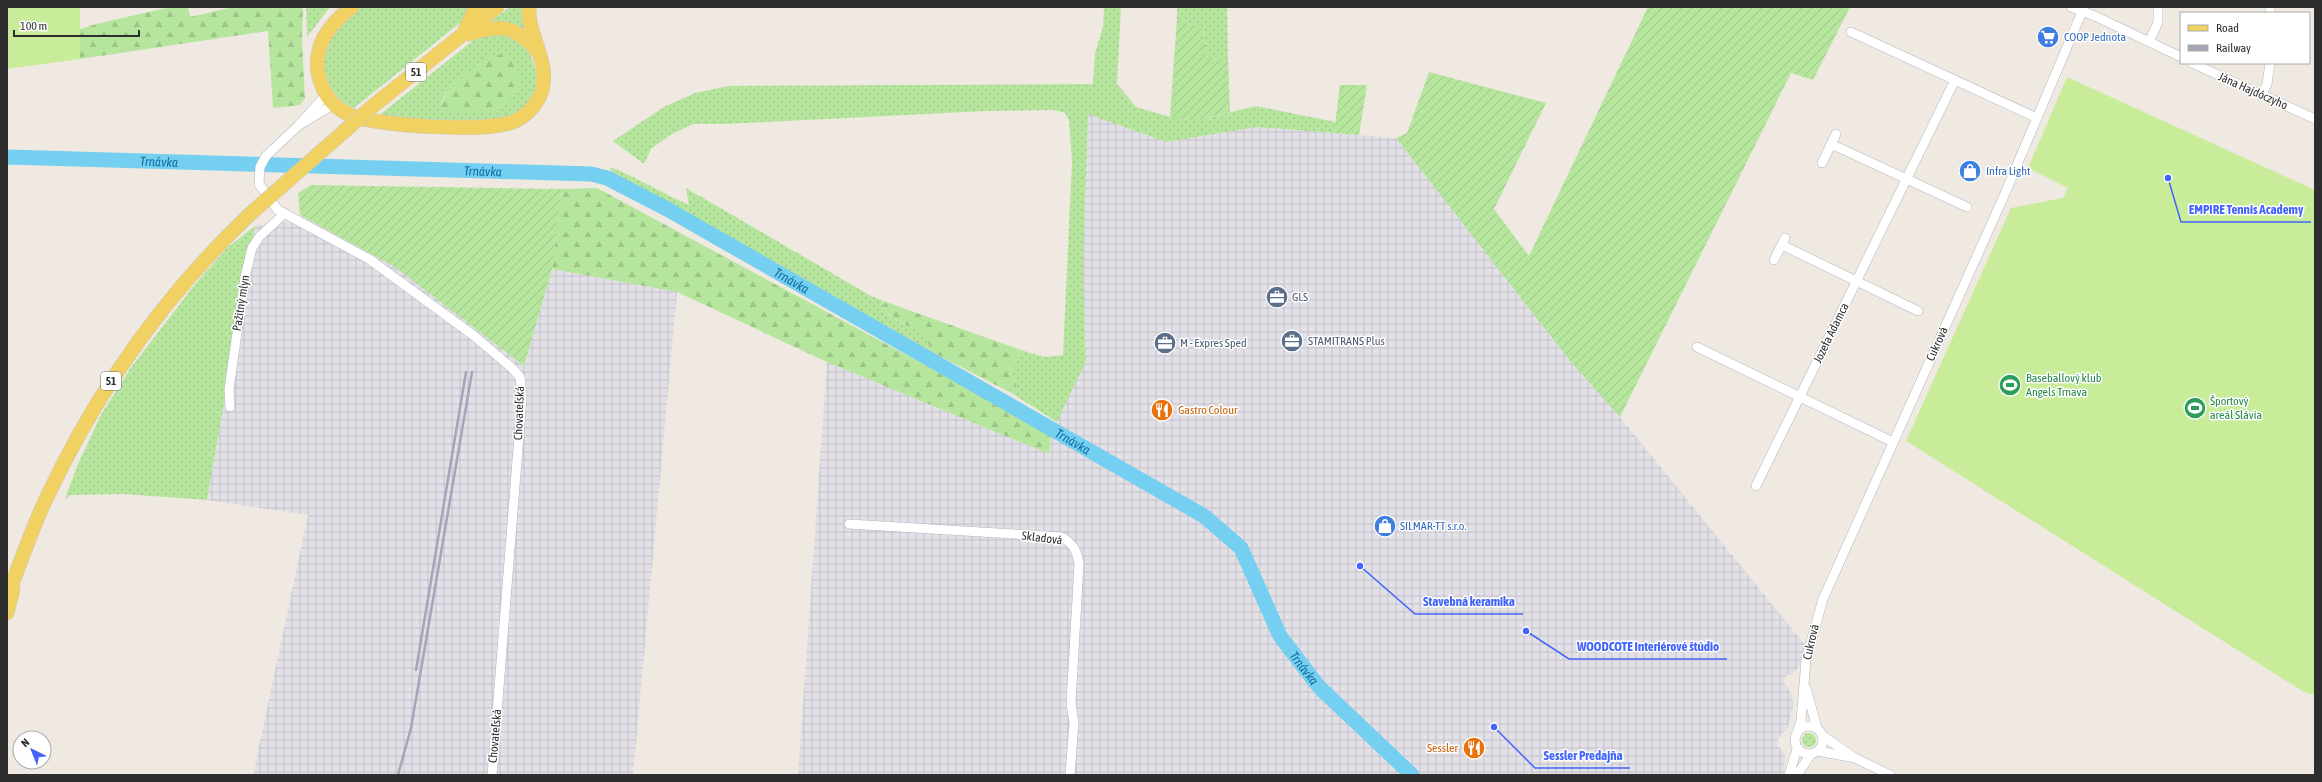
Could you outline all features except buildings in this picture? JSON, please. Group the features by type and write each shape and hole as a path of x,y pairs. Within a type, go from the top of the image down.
{"main road":[{"path":"352,7 333,24 320,46 317,69 330,100 351,116 371,122 480,128 500,126 516,121 528,112 536,102 543,82 540,55 530,25 529,7"},
{"path":"460,38 476,7"},
{"name":"51","path":"7,597 46,500 99,399 136,344 174,294 203,261 249,215 373,106 497,7"},
{"path":"460,38 490,28 508,29 524,37 540,55"},
{"name":"51","path":"7,613 16,574"}],"street":[{"path":"2071,7 2083,10 2180,57"},
{"path":"2150,42 2158,22 2158,7"},
{"name":"Cukrová","path":"1798,730 1801,721 1804,680 1811,640 1823,599 1892,442 1996,216 2083,10"},
{"path":"1851,32 2037,118"},
{"name":"Jána Hajdóczyho","path":"2194,64 2261,95 2314,116"},
{"path":"2261,95 2267,84 2270,64"},
{"name":"Jozefa Adamca","path":"1756,486 1955,80"},
{"name":"Chovateľská","path":"330,100 298,126 266,156 260,167 259,184 271,203 284,214 368,259 473,335 513,369 520,377 522,398 492,775"},
{"path":"1822,162 1836,134"},
{"path":"1831,144 1967,207"},
{"name":"Pažitný mlyn","path":"230,406 229,389 245,277 252,248 260,236 284,214"},
{"path":"1774,260 1784,241 1857,281 1918,311"},
{"path":"1697,347 1892,442"},
{"name":"Skladová","path":"849,524 1062,538 1072,543 1077,552 1079,564 1071,703 1074,724 1070,775"},
{"name":"Cukrová","path":"1804,680 1813,719 1820,732"},
{"path":"1789,775 1797,749 1794,739 1798,730 1806,726 1820,732 1855,758 1890,775"},
{"path":"1797,775 1822,746 1820,732"},
{"path":"1797,749 1801,752 1855,758"}],"shaded area":[{"path":"1088,113 1166,142 1257,127 1396,138 1570,361 1620,417 1805,645 1800,665 1792,675 1787,675 1783,681 1791,693 1794,704 1788,727 1778,739 1777,746 1785,756 1784,775 798,775 827,362 1049,454 1051,433 1086,361 1083,268"},
{"path":"306,219 395,267 524,366 552,269 677,292 633,775 253,775 308,515 207,500 255,226"}],"green space":[{"path":"7,7 80,7 80,59 7,69"},
{"path":"171,7 188,7 190,17 233,7 303,7 302,43 305,98 300,105 273,108 268,31 80,59 68,33 96,24"},
{"path":"306,7 330,7 307,37"},
{"path":"361,7 471,7 461,22 354,108 343,102 332,90 326,74 325,63 326,52 336,32"},
{"path":"510,7 525,7 529,35 489,23"},
{"path":"1104,7 1121,7 1117,84 1136,107 1170,117 1195,121 1256,106 1335,122 1334,133 1257,127 1166,142 1088,114 1083,268 1086,361 1057,422 1013,394 1017,384 1011,372 1021,350 1044,357 1063,355 1072,162 1069,121 1065,113 1054,110 986,111 725,124 693,124 670,135 651,149 644,164 613,141 664,107 695,93 728,86 1093,84 1095,54 1103,27"},
{"path":"1177,7 1227,7 1228,59 1207,58 1202,27 1177,19"},
{"path":"1648,7 1850,7 1813,80 1791,73 1620,417 1570,361 1396,138 1407,133 1429,72 1546,103 1494,209 1529,256"},
{"path":"1177,19 1202,27 1207,58 1228,59 1230,112 1195,121 1170,117"},
{"path":"501,33 521,43 529,51 537,76 535,90 524,107 517,114 511,118 501,121 486,122 447,122 377,117 476,38","holes":["447,92 500,109 451,111 441,105 442,99"]},
{"path":"503,54 511,59 516,66 520,81 514,97 509,103 496,111 469,112 445,110 441,105 443,99 471,69 488,58"},
{"path":"2067,77 2315,190 2315,695 2304,692 1906,441 2011,208 2063,198 2068,188 2028,168"},
{"path":"1340,85 1367,85 1359,135 1334,133"},
{"path":"610,167 630,175 689,205 686,188 871,296 886,302 883,306 890,315 906,325 923,332 932,352 690,214 612,174"},
{"path":"311,185 562,189 552,269 524,366 395,267 300,215 298,193"},
{"path":"597,188 1051,433 1049,454 827,362 677,292 552,269 562,189"},
{"path":"255,226 207,500 123,494 70,495 65,499 78,464 102,413 130,369 196,283 227,248"},
{"path":"886,302 1021,350 1011,372 1017,384 1013,394 932,352 923,332 906,325 890,315 883,306"},
{"path":"1806,733 1812,733 1816,737 1816,743 1812,747 1806,747 1802,743 1802,737"}],"waterway":[{"name":"Trnávka","path":"7,157 591,174 607,178 667,209 1204,516 1241,548 1280,636 1319,687 1412,775"}],"railway":[{"path":"416,670 466,372"},
{"path":"398,775 411,728 472,372"}],"place":[{"name":"COOP Jednota","path":"2048,37"},
{"name":"Infra Light","path":"1970,171"},
{"name":"EMPIRE Tennis Academy","path":"2168,178"},
{"name":"GLS","path":"1277,297"},
{"name":"STAMITRANS Plus","path":"1292,341"},
{"name":"M - Expres Sped","path":"1165,343"},
{"name":"Baseballový klub Angels Trnava","path":"2010,385"},
{"name":"Športový areál Slávia","path":"2195,408"},
{"name":"Gastro Colour","path":"1162,410"},
{"name":"SILMAR-TT s.r.o.","path":"1385,526"},
{"name":"Stavebná keramika","path":"1360,566"},
{"name":"WOODCOTE Interiérové štúdio","path":"1526,631"},
{"name":"Sessler Predajňa","path":"1494,727"},
{"name":"Sessler","path":"1474,748"}]}
